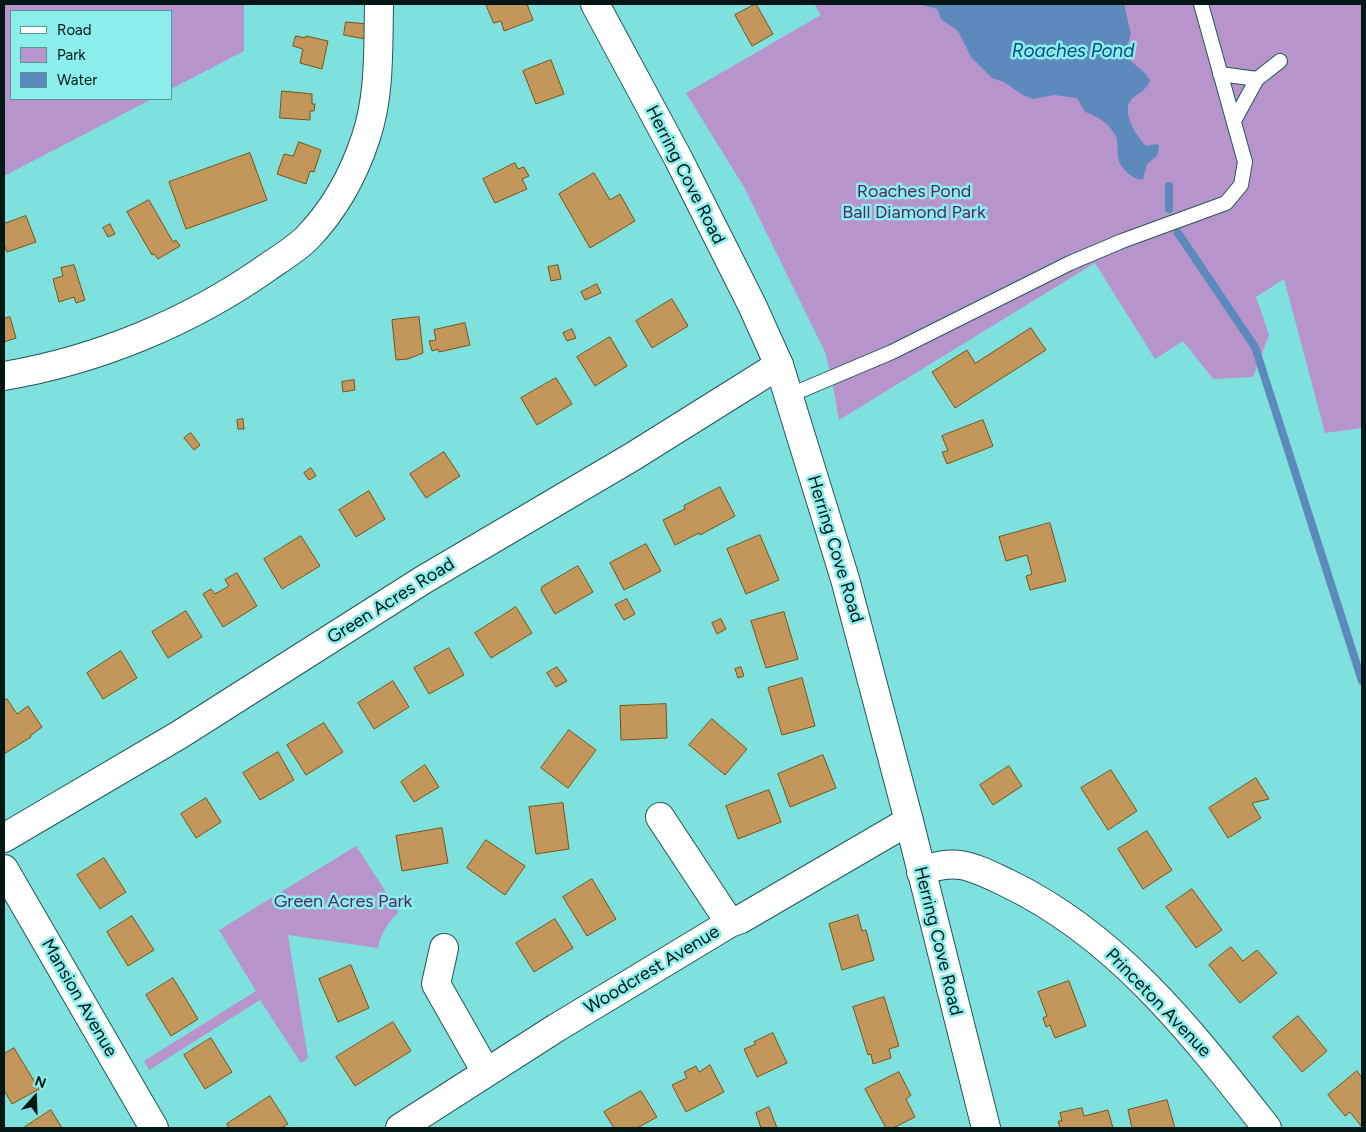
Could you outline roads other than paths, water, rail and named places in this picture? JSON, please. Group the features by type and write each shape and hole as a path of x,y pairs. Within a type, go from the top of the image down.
{"street":[{"name":"Herring Cove Road","path":"595,4 722,244 779,365 845,579 909,821 986,1128"},
{"path":"4,376 81,357 138,338 170,324 232,291 260,273 306,238 324,218 346,185 367,136 376,89 379,6"},
{"name":"Green Acres Road","path":"4,838 179,735 423,580 632,457 779,365"},
{"path":"660,817 730,923"},
{"name":"Woodcrest Avenue","path":"400,1128 486,1072 730,923 909,821"},
{"name":"Princeton Avenue","path":"921,872 939,864 951,863 975,869 1019,889 1084,930 1130,969 1194,1037 1267,1128"},
{"name":"Mansion Avenue","path":"4,869 154,1128"},
{"path":"444,948 436,984 486,1072"}],"lane":[{"path":"788,396 892,352 1070,262 1226,203 1241,185 1246,162 1201,4"},
{"path":"1234,121 1257,79 1280,61"},
{"path":"1220,74 1257,79"}],"water":[{"name":"Roaches Pond","path":"918,4 1124,4 1131,34 1125,56 1146,74 1150,80 1145,89 1134,97 1128,105 1129,117 1138,137 1146,146 1158,144 1159,147 1157,156 1147,164 1143,179 1135,178 1128,174 1119,161 1117,140 1114,133 1101,120 1085,112 1077,98 1054,95 1033,99 1023,95 1004,82 992,78 971,57 958,31 941,19 937,9"}],"waterway":[{"path":"1169,186 1169,209"},
{"path":"1178,233 1255,347 1362,681"}],"park label":[{"name":"Roaches Pond Ball Diamond Park","path":"914,202"},
{"name":"Green Acres Park","path":"343,902"}]}
